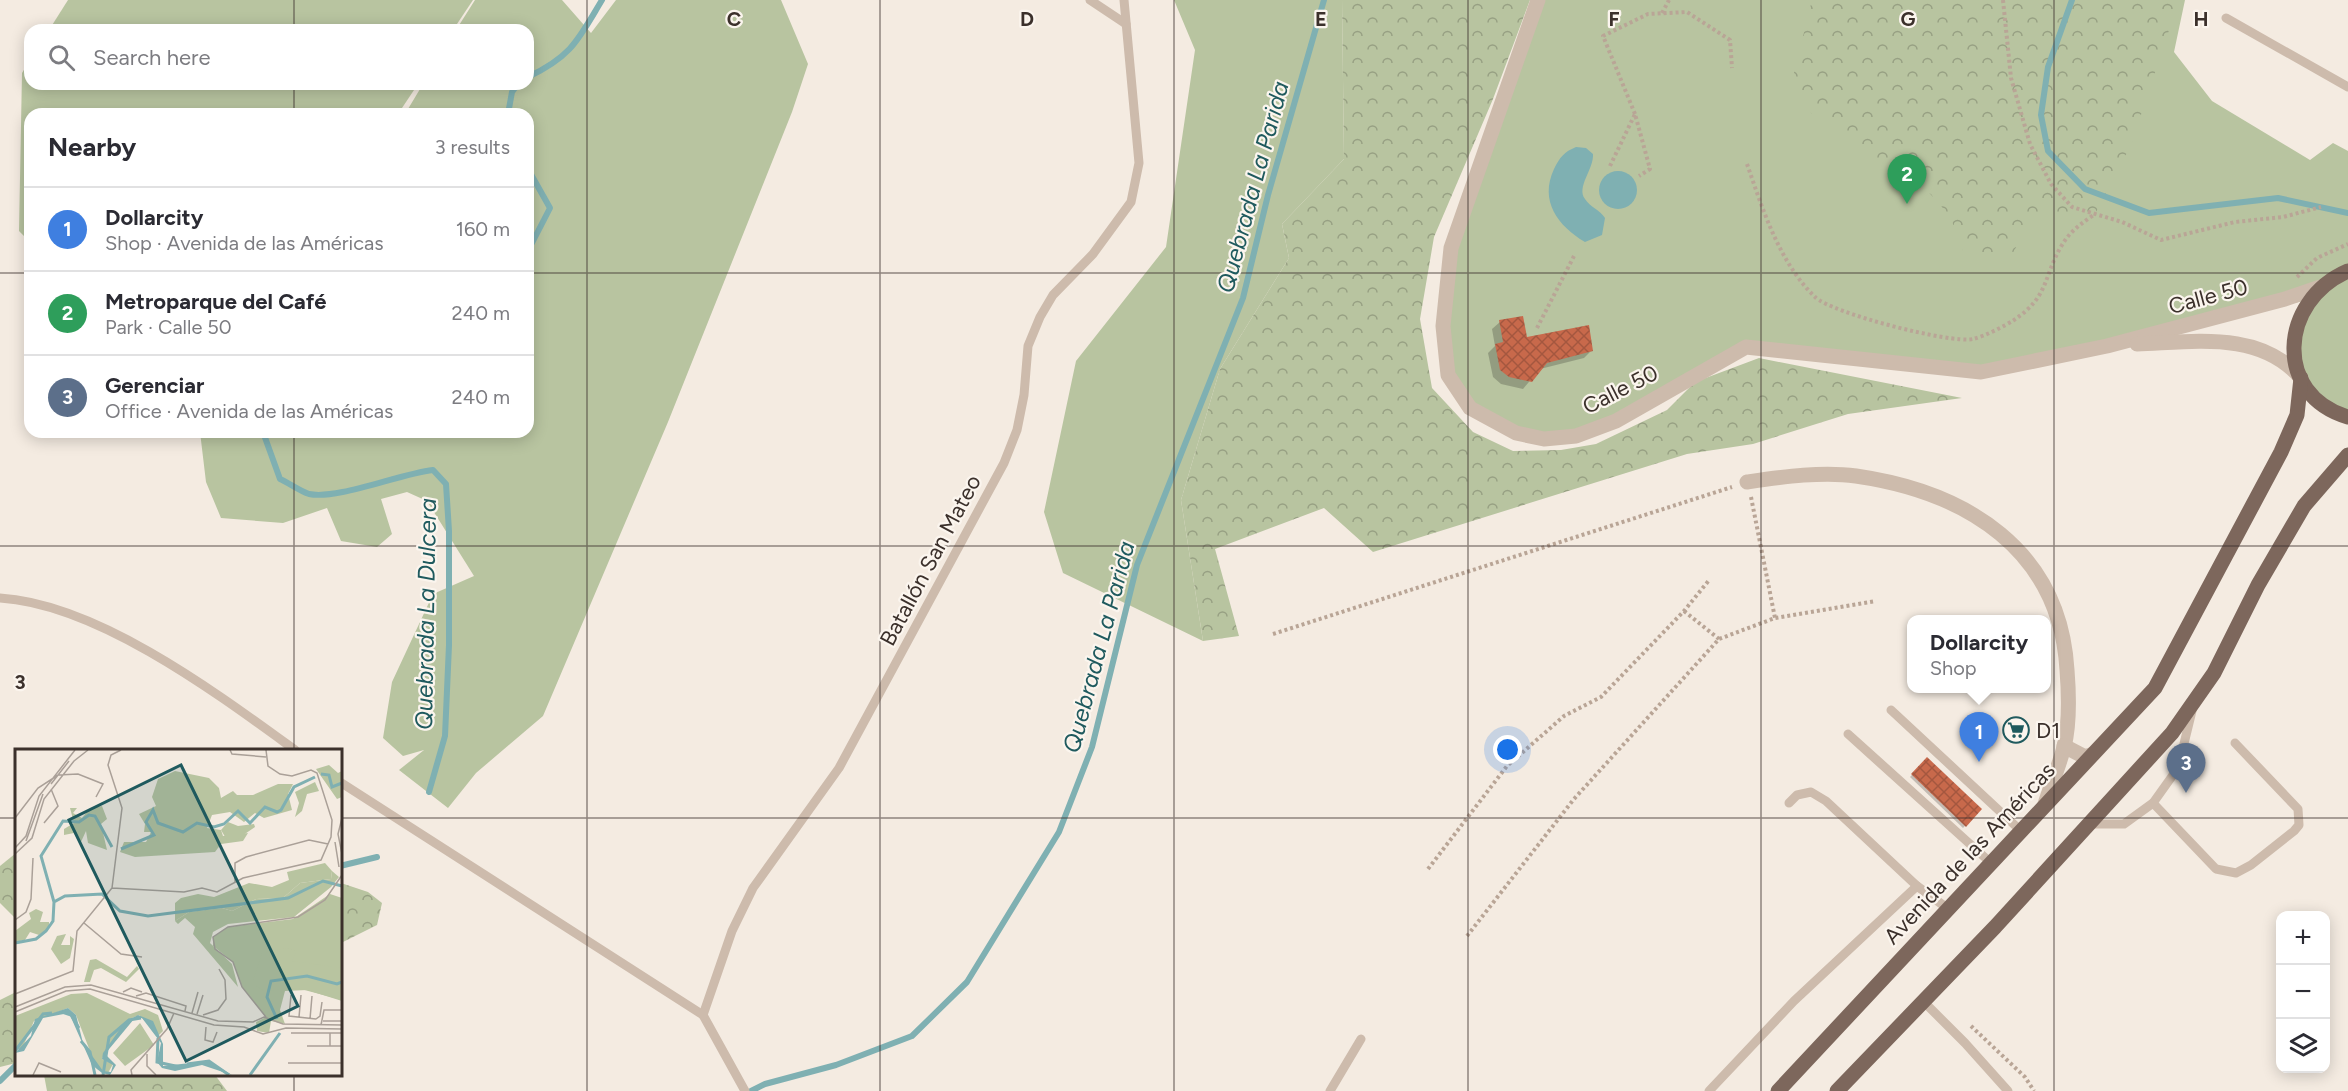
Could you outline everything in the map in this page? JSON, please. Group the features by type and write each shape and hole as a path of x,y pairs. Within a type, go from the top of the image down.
{"main road":[{"path":"2348,271 2320,287 2308,300 2295,331 2294,346 2301,378 2319,401 2348,417"},
{"name":"Avenida de las Américas","path":"1778,1091 2155,688 2281,452 2297,415 2301,378"},
{"path":"1837,1091 1995,927 2172,733 2214,674 2258,585 2300,513 2348,455"}],"street":[{"name":"Calle 50","path":"1538,0 1451,248 1443,326 1448,375 1470,408 1516,433 1544,439 1575,436 1616,421 1746,347 1981,372 2107,346 2285,299 2320,287"},
{"name":"Calle 50","path":"2107,346 2206,341 2250,345 2270,352 2290,366 2301,378"},
{"path":"1747,482 1819,475 1856,476 1920,491 1980,518 2010,540 2034,568 2055,604 2066,645 2069,698 2064,746 2045,804"},
{"path":"2064,746 2085,757 2094,754"}],"lane":[{"path":"1090,0 1126,24"},
{"name":"Batallón San Mateo","path":"703,1015 732,931 753,888 838,768 1004,463 1021,413 1028,346 1045,306 1093,254 1131,202 1139,163 1124,0"},
{"path":"2226,18 2348,87"},
{"path":"0,598 33,604 82,620 128,641 175,669 294,749"},
{"path":"2087,824 2124,824 2153,803 2178,768 2193,706"},
{"path":"1891,710 1953,775 2020,830"},
{"path":"1848,734 1991,863"},
{"path":"2153,803 2216,869 2235,873 2251,865 2294,831 2299,825 2298,809 2235,743"},
{"path":"342,783 703,1015 745,1091"},
{"path":"1789,802 1797,795 1811,792 1826,801 1917,886 1947,908"},
{"path":"1925,804 1933,795"},
{"path":"1709,1091 1794,1000 1917,886"},
{"path":"1923,1001 1965,1042 2007,1091"},
{"path":"1330,1091 1361,1039"}],"path":[{"path":"1662,13 1669,0"},
{"path":"2004,0 2011,78 2030,144 2051,184 2072,207 2122,222 2161,240 2235,222 2283,217 2321,207"},
{"path":"1639,176 1650,169 1635,114 1603,36 1648,14 1687,12 1730,40 1732,68"},
{"path":"1610,166 1635,114"},
{"path":"1747,164 1788,265 1816,299 1860,319 1971,340 2013,321 2038,300 2062,245 2076,227 2095,214"},
{"path":"2293,281 2317,258 2348,244"},
{"path":"1538,328 1574,256"},
{"path":"1273,634 1747,482 1775,618"},
{"path":"1428,869 1507,766 1564,716 1601,697 1684,611 1710,579"},
{"path":"1467,936 1574,799 1719,639 1775,618 1875,601"},
{"path":"1684,611 1719,639"},
{"path":"1969,1025 2025,1077 2034,1091"}],"green space":[{"path":"68,0 473,0 457,24 53,24"},
{"path":"475,0 562,0 591,33 616,0 781,0 808,64 792,112 668,422 543,716 476,773 448,808 399,770 424,750 403,756 383,738 392,682 433,594 474,576 427,501 407,492 381,499 392,534 377,547 341,541 327,508 283,523 221,518 206,482 201,438 534,438 534,108 409,108 419,90 534,90 534,24 460,24"},
{"path":"1174,0 1342,0 1344,159 1282,224 1289,258 1220,369 1181,500 1203,641 1063,573 1044,512 1076,361 1166,247 1195,50"},
{"path":"1342,0 1530,0 1493,99 1434,237 1420,319 1432,388 1473,432 1513,451 1561,450 1596,444 1667,410 1695,382 1759,358 1962,398 1848,414 1753,444 1687,454 1373,552 1324,508 1215,549 1239,636 1203,641 1181,500 1220,369 1289,258 1282,224 1344,159"},
{"path":"1538,0 2185,0 2174,52 2212,101 2310,160 2333,143 2348,151 2348,417 2319,401 2296,359 2308,300 1981,372 1746,347 1616,421 1544,439 1493,422 1448,375 1451,248"},
{"path":"1812,0 2179,0 2131,145 2095,214 2032,219 2010,258 1965,256 1950,216 1924,187 1891,183 1862,149 1811,113 1792,81"},
{"path":"24,70 24,90 414,90 402,108 24,108 24,236 19,231 22,73"},
{"path":"15,854 15,918 0,903 0,866"},
{"path":"342,883 368,892 382,903 377,925 342,942"},
{"path":"15,992 15,1063 0,1067 0,1000"},
{"path":"44,1076 216,1076 227,1091 47,1091"}],"water":[{"path":"1576,147 1586,148 1593,154 1583,194 1587,202 1605,218 1602,235 1585,242 1575,236 1559,220 1550,202 1549,192 1550,181 1558,161 1565,153"},
{"path":"1618,171 1631,177 1637,190 1631,203 1618,209 1605,203 1599,190 1605,177"}],"building":[{"path":"1523,316 1527,337 1589,325 1593,351 1547,363 1532,382 1509,377 1500,370 1495,344 1503,342 1499,320"},
{"path":"1927,757 1982,809 1966,827 1911,774"}],"waterway":[{"name":"Quebrada La Dulcera","path":"534,74 555,62 572,46 602,0"},
{"name":"Quebrada La Parida","path":"751,1091 765,1084 836,1065 912,1036 967,982 1059,832 1092,747 1137,565 1243,298 1268,195 1324,0"},
{"path":"2072,0 2048,67 2041,115 2048,151 2085,189 2149,213 2278,198 2348,213"},
{"name":"Quebrada La Dulcera","path":"509,108 514,90"},
{"name":"Quebrada La Dulcera","path":"534,180 550,208 534,239"},
{"name":"Quebrada La Dulcera","path":"265,438 280,479 309,494 321,495 352,490 433,470 446,484 449,531 449,645 445,736 429,792"},
{"name":"Quebrada La Dulcera","path":"342,866 377,857"},
{"name":"Quebrada La Dulcera","path":"0,1081 15,1066"}],"place":[{"name":"Metroparque del Café","path":"1907,204"},
{"name":"D1","path":"2016,730"},
{"name":"Dollarcity","path":"1979,762"},
{"name":"Gerenciar","path":"2186,793"}]}
